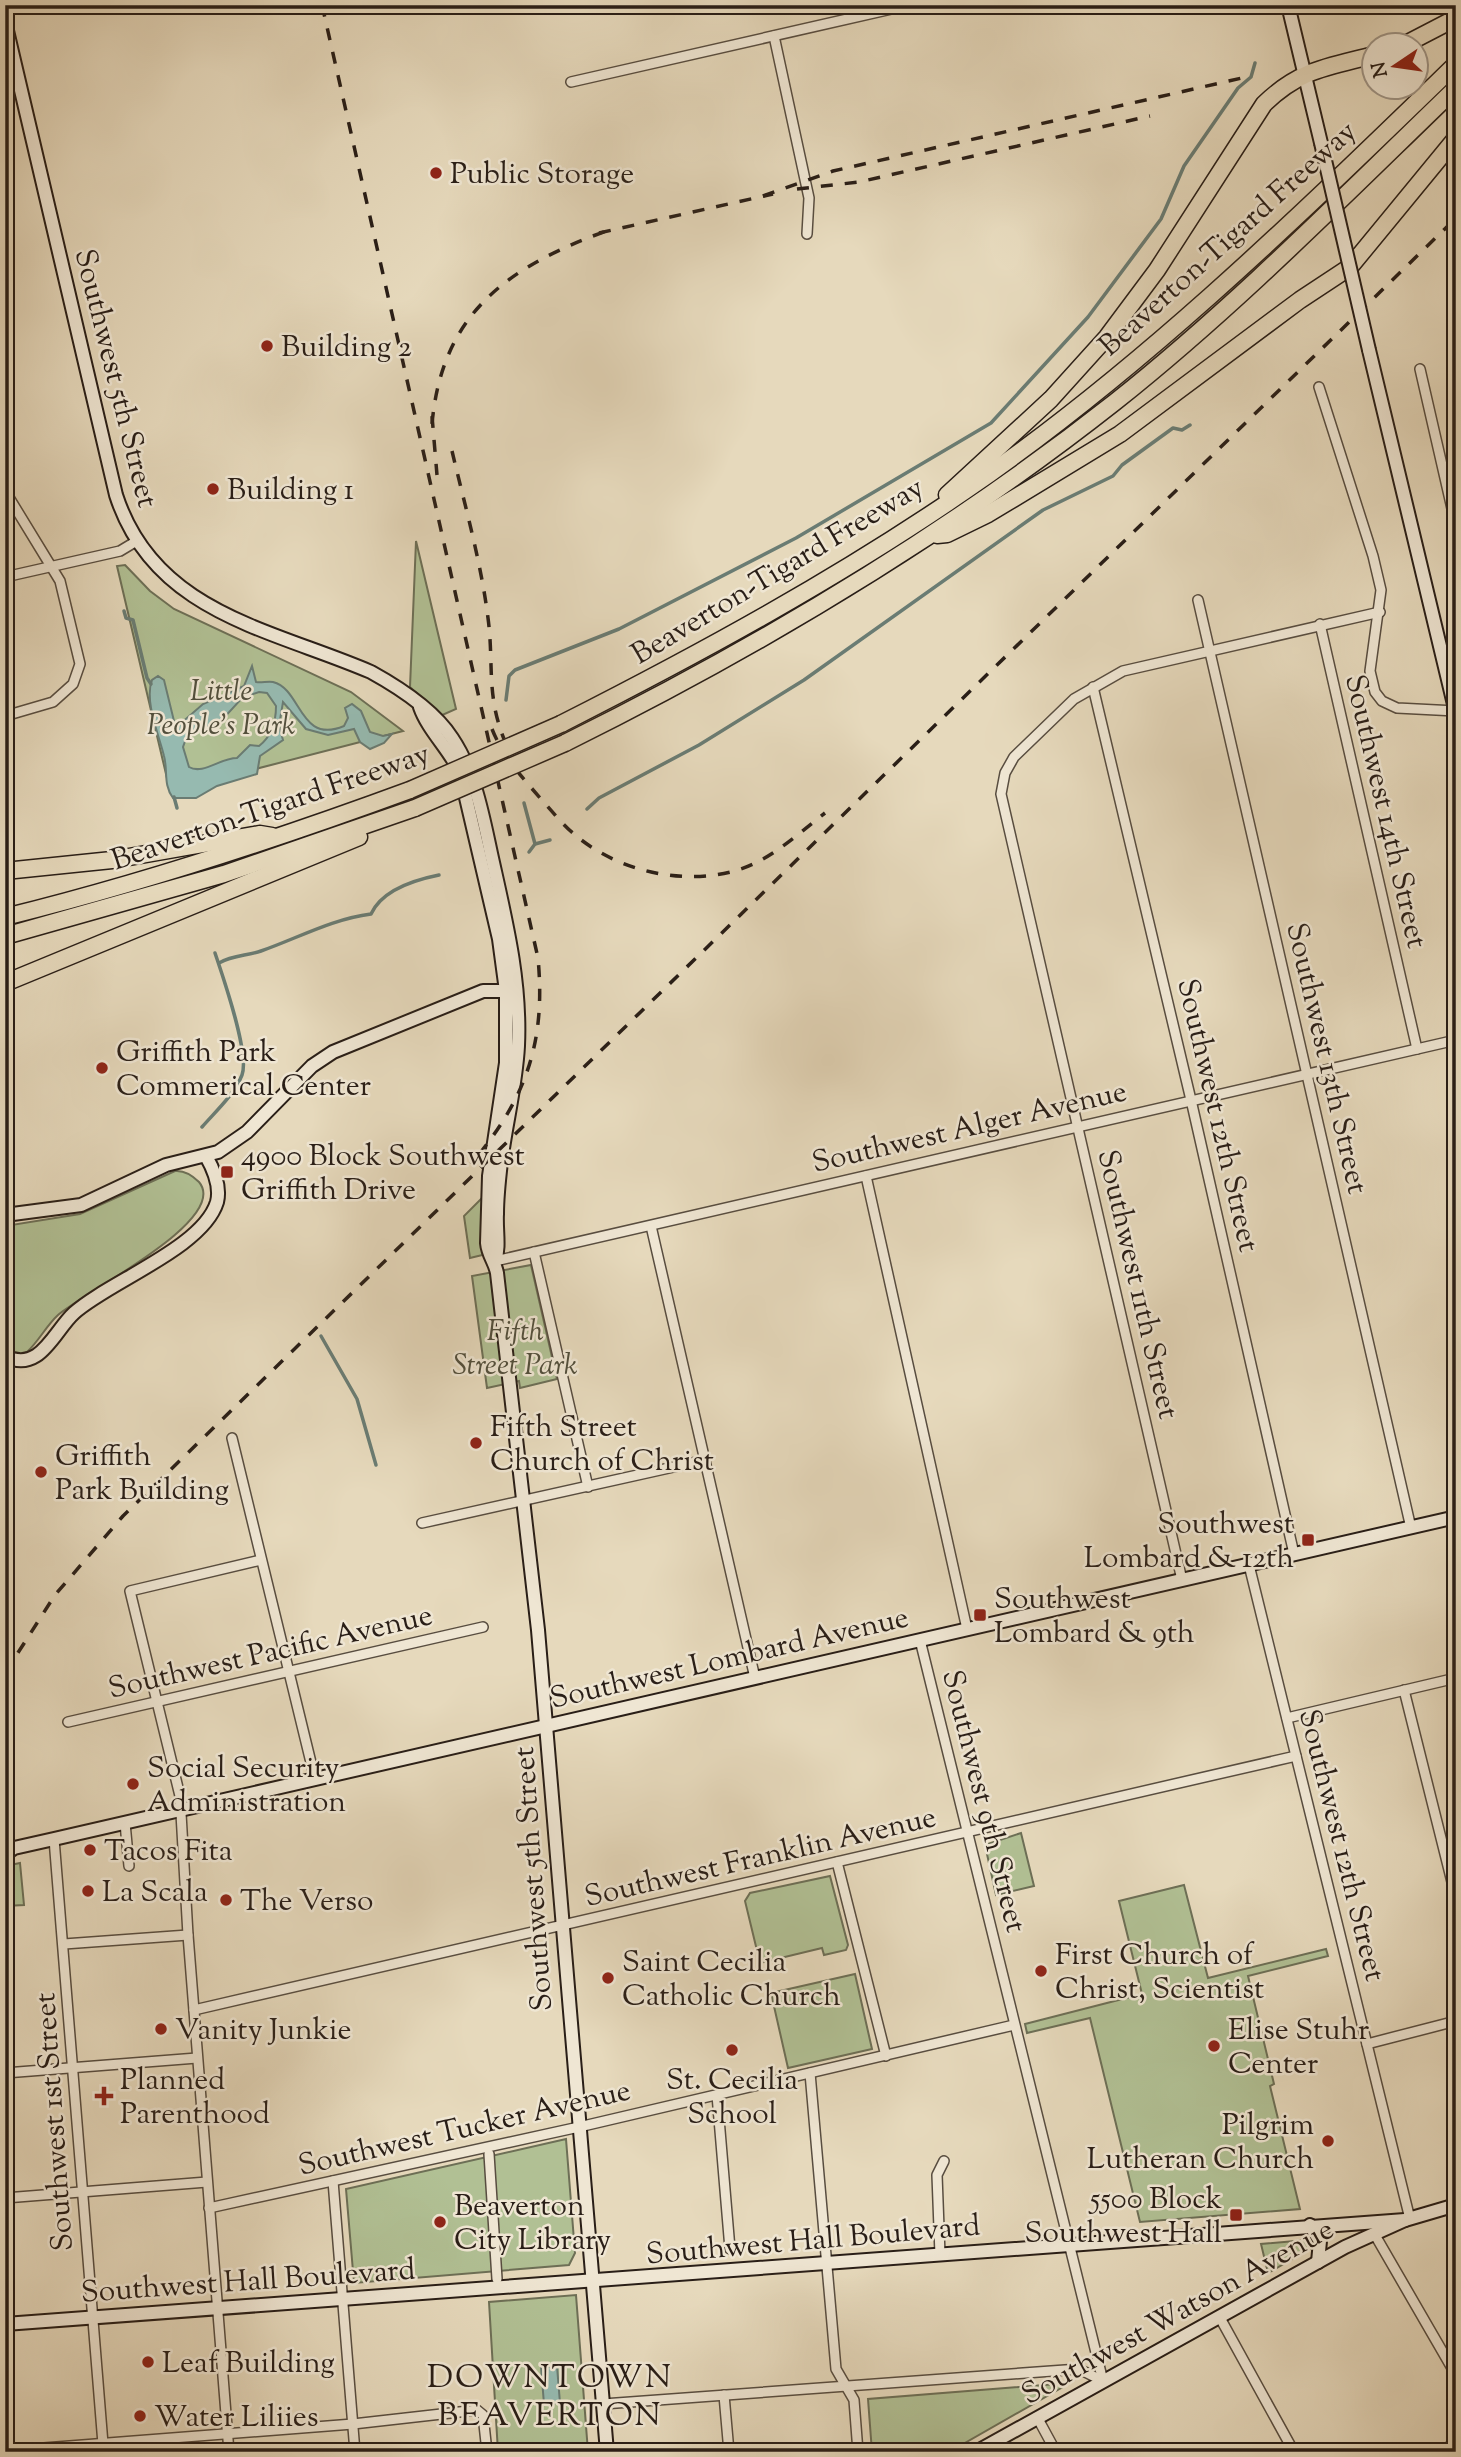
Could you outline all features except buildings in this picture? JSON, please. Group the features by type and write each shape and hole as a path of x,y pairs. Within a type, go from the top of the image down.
{"highway":[{"path":"1429,32 1456,18"},
{"path":"940,506 955,485 1007,441 1086,362 1157,270 1264,104 1282,86 1304,73 1360,59"},
{"name":"Beaverton-Tigard Freeway","path":"5,917 82,899 282,838 410,790 561,724 744,628 940,506 1026,447 1176,327 1273,239 1456,64"},
{"name":"Beaverton-Tigard Freeway","path":"5,936 224,874 389,819 565,743 752,646 839,594 1028,467 1116,401 1208,324 1456,88"},
{"path":"924,537 947,534 988,514 1091,452 1350,267 1454,140"},
{"path":"5,983 364,835 389,819"},
{"path":"5,871 112,860 260,834 282,838"}],"street":[{"path":"571,82 909,5"},
{"path":"1288,5 1456,712 1397,708 1382,701 1375,692 1370,671 1381,590 1373,556 1319,387"},
{"name":"Southwest 5th Street","path":"5,22 116,495 135,542 164,575 204,605 371,673 396,687 420,707 432,712 453,738 474,784 510,938 517,1063 500,1172 498,1253 495,1261 524,1501 547,1726 607,2452"},
{"path":"774,36 810,198 807,234"},
{"path":"1420,369 1456,526"},
{"path":"5,491 60,581 79,664 73,684 54,702 5,716"},
{"path":"5,577 120,551 135,542"},
{"name":"Southwest 13th Street","path":"1198,600 1411,1528"},
{"path":"1093,687 1123,671 1210,648 1380,612"},
{"name":"Southwest 14th Street","path":"1320,624 1417,1049"},
{"name":"Southwest 11th Street","path":"1093,687 1074,699 1014,757 1005,773 1001,794 1182,1580"},
{"name":"Southwest 12th Street","path":"1093,687 1191,1100 1294,1554"},
{"path":"5,1214 81,1205 166,1166 206,1156 234,1142 312,1066 334,1052 483,991 512,991"},
{"name":"Southwest Alger Avenue","path":"495,1261 998,1147 1077,1125 1456,1040"},
{"path":"5,1356 23,1361 41,1354 78,1310 163,1257 190,1236 216,1203 217,1182 206,1156"},
{"name":"Southwest 9th Street","path":"866,1176 967,1629"},
{"path":"651,1226 755,1678"},
{"path":"534,1252 588,1486"},
{"path":"232,1438 315,1779"},
{"path":"422,1524 705,1460"},
{"name":"Southwest Lombard Avenue","path":"8,1849 1456,1517"},
{"path":"229,2452 187,1934 180,1796 130,1591 261,1560"},
{"name":"Southwest 12th Street","path":"1250,1565 1407,2219"},
{"name":"Southwest Pacific Avenue","path":"68,1722 483,1628"},
{"name":"Southwest 9th Street","path":"920,1640 1103,2381"},
{"path":"1287,1718 1456,1678"},
{"path":"1404,1690 1456,1898"},
{"name":"Southwest Franklin Avenue","path":"194,2010 1296,1756"},
{"path":"125,1823 129,1866"},
{"name":"Southwest 1st Street","path":"54,1839 103,2444"},
{"path":"838,1862 886,2056"},
{"path":"64,1944 187,1934"},
{"path":"1367,2044 1456,2021"},
{"name":"Southwest Tucker Avenue","path":"209,2208 443,2158 1014,2025"},
{"path":"5,2073 197,2058"},
{"path":"810,2073 836,2369 854,2400 858,2452"},
{"path":"717,2095 730,2249"},
{"path":"489,2154 497,2280"},
{"path":"940,2255 937,2175 944,2161"},
{"path":"333,2181 355,2452"},
{"path":"5,2198 207,2182"},
{"name":"Southwest Hall Boulevard","path":"5,2324 1407,2219 1456,2205"},
{"name":"Southwest Watson Avenue","path":"976,2452 1318,2262 1407,2219"},
{"path":"1310,2225 1320,2241 1318,2262"},
{"path":"1375,2235 1456,2375"},
{"path":"1219,2316 1294,2452"},
{"path":"603,2404 1079,2369 1103,2381"},
{"path":"724,2395 729,2452"},
{"path":"5,2451 353,2424 477,2410 483,2415 487,2452"},
{"path":"1037,2417 1056,2452"},
{"path":"1444,2452 1456,2445"}],"green space":[{"path":"416,541 456,709 440,716 410,687"},
{"name":"Little People's Park","path":"125,565 150,591 174,609 351,692 403,731 170,791 117,566"},
{"path":"175,1171 182,1171 199,1182 203,1198 194,1216 149,1255 58,1315 27,1352 21,1355 5,1353 5,1226 80,1214"},
{"name":"Fifth Street Park","path":"488,1192 503,1250 470,1258 464,1216"},
{"name":"Fifth Street Park","path":"531,1265 557,1379 520,1388 519,1381 487,1388 472,1276"},
{"path":"1021,1833 1034,1886 996,1895 985,1845"},
{"path":"20,1863 24,1905 5,1906 5,1866"},
{"path":"830,1876 848,1945 846,1950 824,1955 822,1948 760,1963 745,1901 750,1893"},
{"path":"1184,1885 1208,1978 1326,1949 1328,1956 1248,1976 1274,2084 1270,2086 1300,2209 1140,2222 1090,2018 1027,2033 1025,2024 1142,1994 1119,1901"},
{"path":"855,1974 872,2049 788,2068 771,1993"},
{"path":"566,2139 575,2253 569,2265 354,2283 346,2189"},
{"path":"1329,2238 1268,2273 1261,2244"},
{"path":"576,2295 588,2452 498,2452 489,2302"},
{"path":"1070,2383 949,2452 872,2452 868,2399"}],"water":[{"path":"252,666 256,682 273,682 283,687 302,714 318,728 329,730 344,726 348,718 345,708 352,704 361,711 370,732 383,736 392,734 384,743 370,749 360,742 354,729 328,735 306,729 283,702 279,726 283,740 260,756 257,774 217,786 196,798 173,798 168,788 165,761 151,708 152,680 158,676 164,680 174,721 179,725 203,704 244,686","holes":["259,692 267,693 276,706 276,712 272,728 259,746 250,745 237,758 206,768 189,767 183,747 187,736 222,720 242,698"]},
{"path":"557,2366 560,2403 544,2404 541,2367"}],"waterway":[{"path":"506,700 509,676 515,670 619,629 796,538 991,423 1088,317 1161,219 1184,166 1238,88 1251,77 1255,63"},
{"path":"587,809 599,798 699,745 804,680 1043,510 1113,476 1122,465 1173,428 1182,430 1190,425"},
{"path":"124,611 126,618 133,620 147,678 151,684"},
{"path":"174,797 177,808"},
{"path":"524,803 535,844"},
{"path":"529,852 535,844 550,840"},
{"path":"219,963 261,951 329,924 371,914 391,892 409,883 439,875"},
{"path":"202,1127 234,1089 242,1075 243,1065 234,1015 215,953"},
{"path":"321,1336 357,1399 376,1465"}],"railway":[{"path":"322,5 538,958 539,1017 528,1068 506,1116 471,1164"},
{"path":"763,196 833,171 1242,78"},
{"path":"797,189 859,182 1150,116"},
{"path":"599,233 773,194"},
{"path":"5,1673 55,1595 123,1516 1456,218"},
{"path":"432,424 438,385 450,351 466,323 487,298 541,260 609,230"},
{"path":"432,416 437,475"},
{"path":"452,451 485,597 493,693 498,723 504,739"},
{"path":"492,729 514,766 570,830 592,847 632,867 676,876 720,874 741,869 775,852 825,813"}],"place":[{"name":"Public Storage","path":"436,173"},
{"name":"Building 2","path":"267,346"},
{"name":"Building 1","path":"213,489"},
{"name":"Griffith Park Commerical Center","path":"102,1068"},
{"name":"4900 Block Southwest Griffith Drive","path":"227,1172"},
{"name":"Fifth Street Church of Christ","path":"476,1443"},
{"name":"Griffith Park Building","path":"41,1472"},
{"name":"Southwest Lombard & 12th","path":"1308,1540"},
{"name":"Southwest Lombard & 9th","path":"980,1615"},
{"name":"Social Security Administration","path":"133,1784"},
{"name":"Tacos Fita","path":"90,1850"},
{"name":"La Scala","path":"88,1891"},
{"name":"The Verso","path":"226,1900"},
{"name":"First Church of Christ, Scientist","path":"1041,1971"},
{"name":"Saint Cecilia Catholic Church","path":"608,1978"},
{"name":"Vanity Junkie","path":"161,2029"},
{"name":"Elise Stuhr Center","path":"1214,2046"},
{"name":"St. Cecilia School","path":"732,2050"},
{"name":"Planned Parenthood","path":"104,2096"},
{"name":"Pilgrim Lutheran Church","path":"1328,2141"},
{"name":"5500 Block Southwest Hall","path":"1236,2215"},
{"name":"Beaverton City Library","path":"440,2222"},
{"name":"Leaf Building","path":"148,2362"},
{"name":"Water Liliies","path":"140,2416"}],"district":[{"name":"DOWNTOWN BEAVERTON","path":"550,2394"}]}
